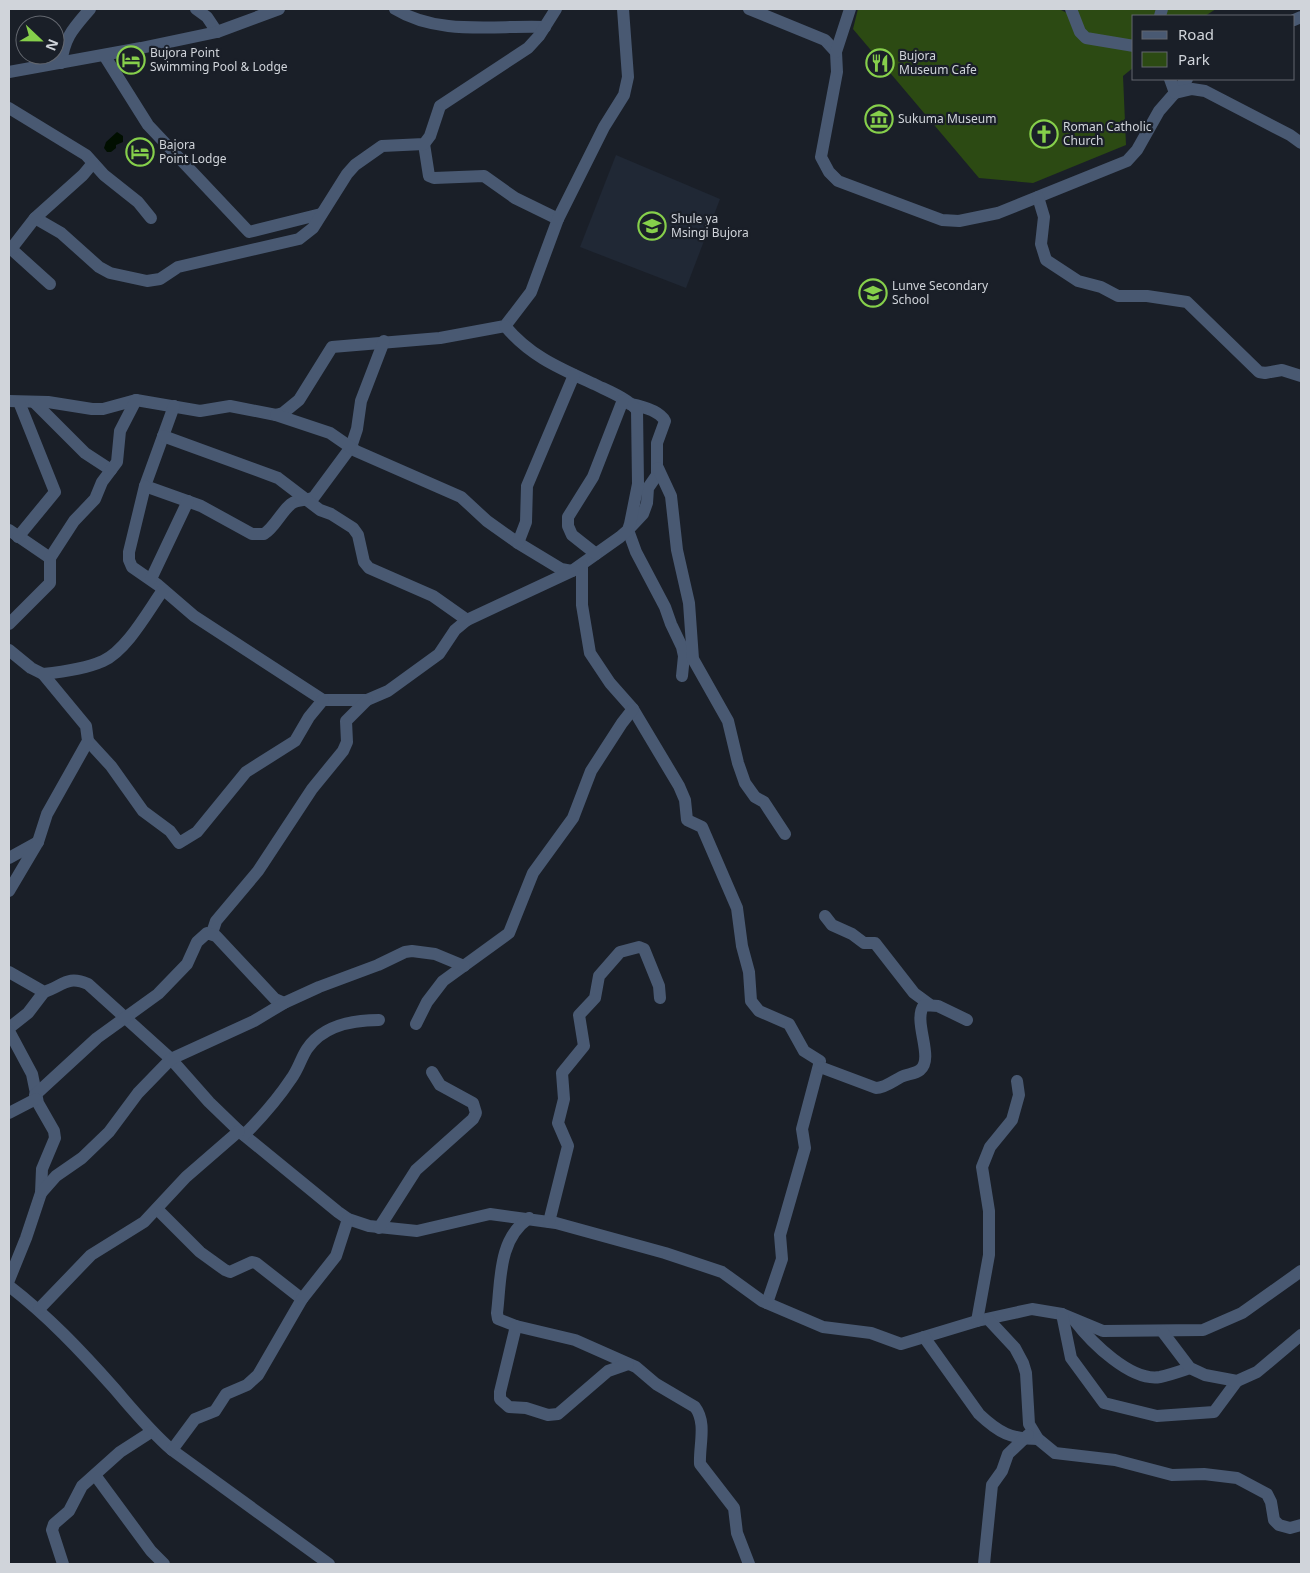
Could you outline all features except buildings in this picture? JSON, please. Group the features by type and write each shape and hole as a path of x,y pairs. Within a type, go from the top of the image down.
{"street":[{"path":"65,42 90,9"},
{"path":"196,9 207,17 217,32"},
{"path":"65,63 217,32 279,9"},
{"path":"395,9 417,21 474,28 544,27"},
{"path":"556,9 528,48 440,106 430,136 424,144 429,176 434,178 484,176 515,198 558,219"},
{"path":"276,416 283,413 299,400 332,347 384,341 440,338 505,326 531,292 558,219 604,127 626,89 628,77 623,9"},
{"path":"749,9 825,40 836,52"},
{"path":"850,9 836,52 837,72 821,157 833,178 882,198 951,221 969,221 998,213 1127,161 1137,150 1159,111 1187,80"},
{"path":"1071,9 1080,32 1086,38 1132,46"},
{"path":"104,55 148,125 249,232 251,251"},
{"path":"9,72 54,65"},
{"path":"1170,80 1175,93"},
{"path":"1175,93 1192,89 1205,90 1260,121 1290,135 1301,143"},
{"path":"9,108 78,149 104,175 138,202 151,218"},
{"path":"35,218 61,233 99,267 110,273 147,281 160,279 178,267 299,239 308,234 350,169 377,150 389,145 424,144"},
{"path":"50,284 10,248 35,218 94,163"},
{"path":"1038,198 1044,217 1041,244 1046,260 1078,281 1101,287 1118,296 1147,296 1170,301 1187,302 1259,372 1265,373 1282,370 1301,376"},
{"path":"249,232 321,214"},
{"path":"505,326 525,348 626,402 645,408 664,418 664,425 657,443 658,468 671,496 677,550 689,603 693,659 728,721 738,763 746,783 755,797 764,802 785,834"},
{"path":"145,486 188,501 256,534 267,532 292,503 299,500 307,500 317,494 351,447 357,430 361,401 384,341"},
{"path":"518,543 526,522 527,486 574,375"},
{"path":"50,558 14,533 55,492 14,402 48,402 81,409 97,409 136,400 200,411 230,406 276,416 330,433 351,447 461,497 487,521 560,570 577,568"},
{"path":"9,624 50,583 50,558 63,536 95,499 102,482 111,470 118,457 120,430 136,400"},
{"path":"34,402 85,453 111,470"},
{"path":"626,402 638,415 638,476 628,530 636,552 665,607 682,647 684,656 682,676"},
{"path":"596,554 572,535 568,526 568,517 593,477 626,402"},
{"path":"174,406 145,486 130,542 129,560 132,567 151,579 194,616 323,700 367,700"},
{"path":"163,436 271,474 322,511 346,522 356,531 364,562 369,568 433,596 467,620"},
{"path":"212,933 216,921 258,871 312,789 343,751 347,742 346,721 367,700 388,691 439,654 455,630 467,620 577,568 628,530 643,514 647,503 648,491 658,468"},
{"path":"151,579 188,501"},
{"path":"577,568 587,645 594,661 605,677 633,709 679,786 685,800 687,820 702,827 737,908 742,946 749,972 751,1001 759,1011 789,1024 804,1052 819,1060 820,1067 802,1129 804,1148 780,1235 782,1263 767,1303"},
{"path":"43,674 92,664 111,656 127,640 163,590"},
{"path":"9,650 31,668 43,674 86,726 88,741 106,760 143,812 170,831 179,843 197,832 246,772 295,741 309,717 323,700"},
{"path":"416,1024 427,1002 443,981 510,933 533,873 572,818 591,771 633,709"},
{"path":"9,891 38,842 47,814 88,741"},
{"path":"9,858 38,842"},
{"path":"825,916 832,925 852,934 864,944 875,943 914,993 929,1004 938,1006 967,1020"},
{"path":"9,1113 36,1097 97,1038 158,994 186,964 201,938 207,933 212,933"},
{"path":"212,933 275,999 284,1003"},
{"path":"549,1222 568,1146 558,1123 564,1099 562,1073 584,1046 579,1015 595,998 599,976 617,954 639,947 644,949 659,986 660,998"},
{"path":"41,1193 56,1176 82,1158 109,1132 138,1093 171,1059 254,1022 284,1003 408,951 435,954 464,966"},
{"path":"9,972 44,992"},
{"path":"9,1280 41,1193 42,1170 55,1138 36,1097 32,1074 9,1029 28,1013 44,992 65,982 77,979 88,984 125,1017 171,1059 209,1102 304,1186 348,1219 379,1228 417,1232 490,1214 549,1222 665,1253 722,1272 767,1303 830,1329 871,1333 901,1344 982,1320 1032,1309 1067,1316 1103,1331 1203,1330 1242,1313 1301,1271"},
{"path":"820,1067 879,1088 902,1076 919,1071 923,1066 924,1046 920,1015 924,1005 929,1004"},
{"path":"39,1309 91,1255 103,1245 137,1227 157,1209 186,1177 242,1133 273,1105 314,1041 348,1021 379,1020"},
{"path":"379,1228 416,1170 473,1119 476,1113 473,1103 440,1084 432,1072"},
{"path":"982,1320 989,1255 989,1216 982,1167 990,1147 1012,1120 1019,1095 1017,1081"},
{"path":"157,1209 200,1252 225,1270 230,1272 252,1262 256,1263 302,1299"},
{"path":"529,1218 517,1226 505,1249 497,1313 502,1322 575,1340 640,1370 656,1384 697,1409 702,1435 700,1464 734,1508 737,1532 749,1564"},
{"path":"172,1450 194,1419 215,1411 226,1394 254,1380 302,1299 336,1256 348,1219"},
{"path":"9,1286 39,1309 109,1383 151,1432 172,1450 329,1564"},
{"path":"1067,1316 1090,1342 1139,1374 1160,1377 1190,1368"},
{"path":"1067,1316 1071,1358 1101,1401 1111,1406 1157,1416 1214,1412 1237,1382 1257,1372 1301,1335"},
{"path":"982,1320 1015,1348 1023,1362 1026,1373 1028,1418 1032,1436"},
{"path":"516,1326 500,1392 500,1399 510,1407 526,1408 548,1415 558,1414 608,1372 628,1364"},
{"path":"1162,1331 1190,1368 1205,1375 1237,1382"},
{"path":"924,1336 979,1414 1006,1435 1032,1436 1054,1453 1062,1456 1115,1460 1172,1475 1204,1474 1237,1478 1269,1498 1274,1520 1279,1525 1290,1528 1301,1525"},
{"path":"63,1564 53,1526 69,1510 80,1489 120,1452 151,1432"},
{"path":"984,1564 992,1485 1002,1471 1008,1454 1032,1436"},
{"path":"95,1475 151,1551 164,1564"}],"shaded area":[{"path":"117,132 123,136 123,142 116,145 116,148 111,152 107,152 104,148 106,142"},
{"path":"616,155 720,199 686,288 580,247"}],"green space":[{"path":"858,9 1059,9 1075,17 1078,9 1216,9 1207,15 1132,15 1132,69 1123,76 1126,145 1033,183 979,178 853,29"}],"place":[{"name":"Bujora Point Swimming Pool & Lodge","path":"131,60"},
{"name":"Bujora Museum Cafe","path":"880,63"},
{"name":"Sukuma Museum","path":"879,119"},
{"name":"Roman Catholic Church","path":"1044,134"},
{"name":"Bajora Point Lodge","path":"140,152"},
{"name":"Shule ya Msingi Bujora","path":"652,226"},
{"name":"Lunve Secondary School","path":"873,293"}]}
